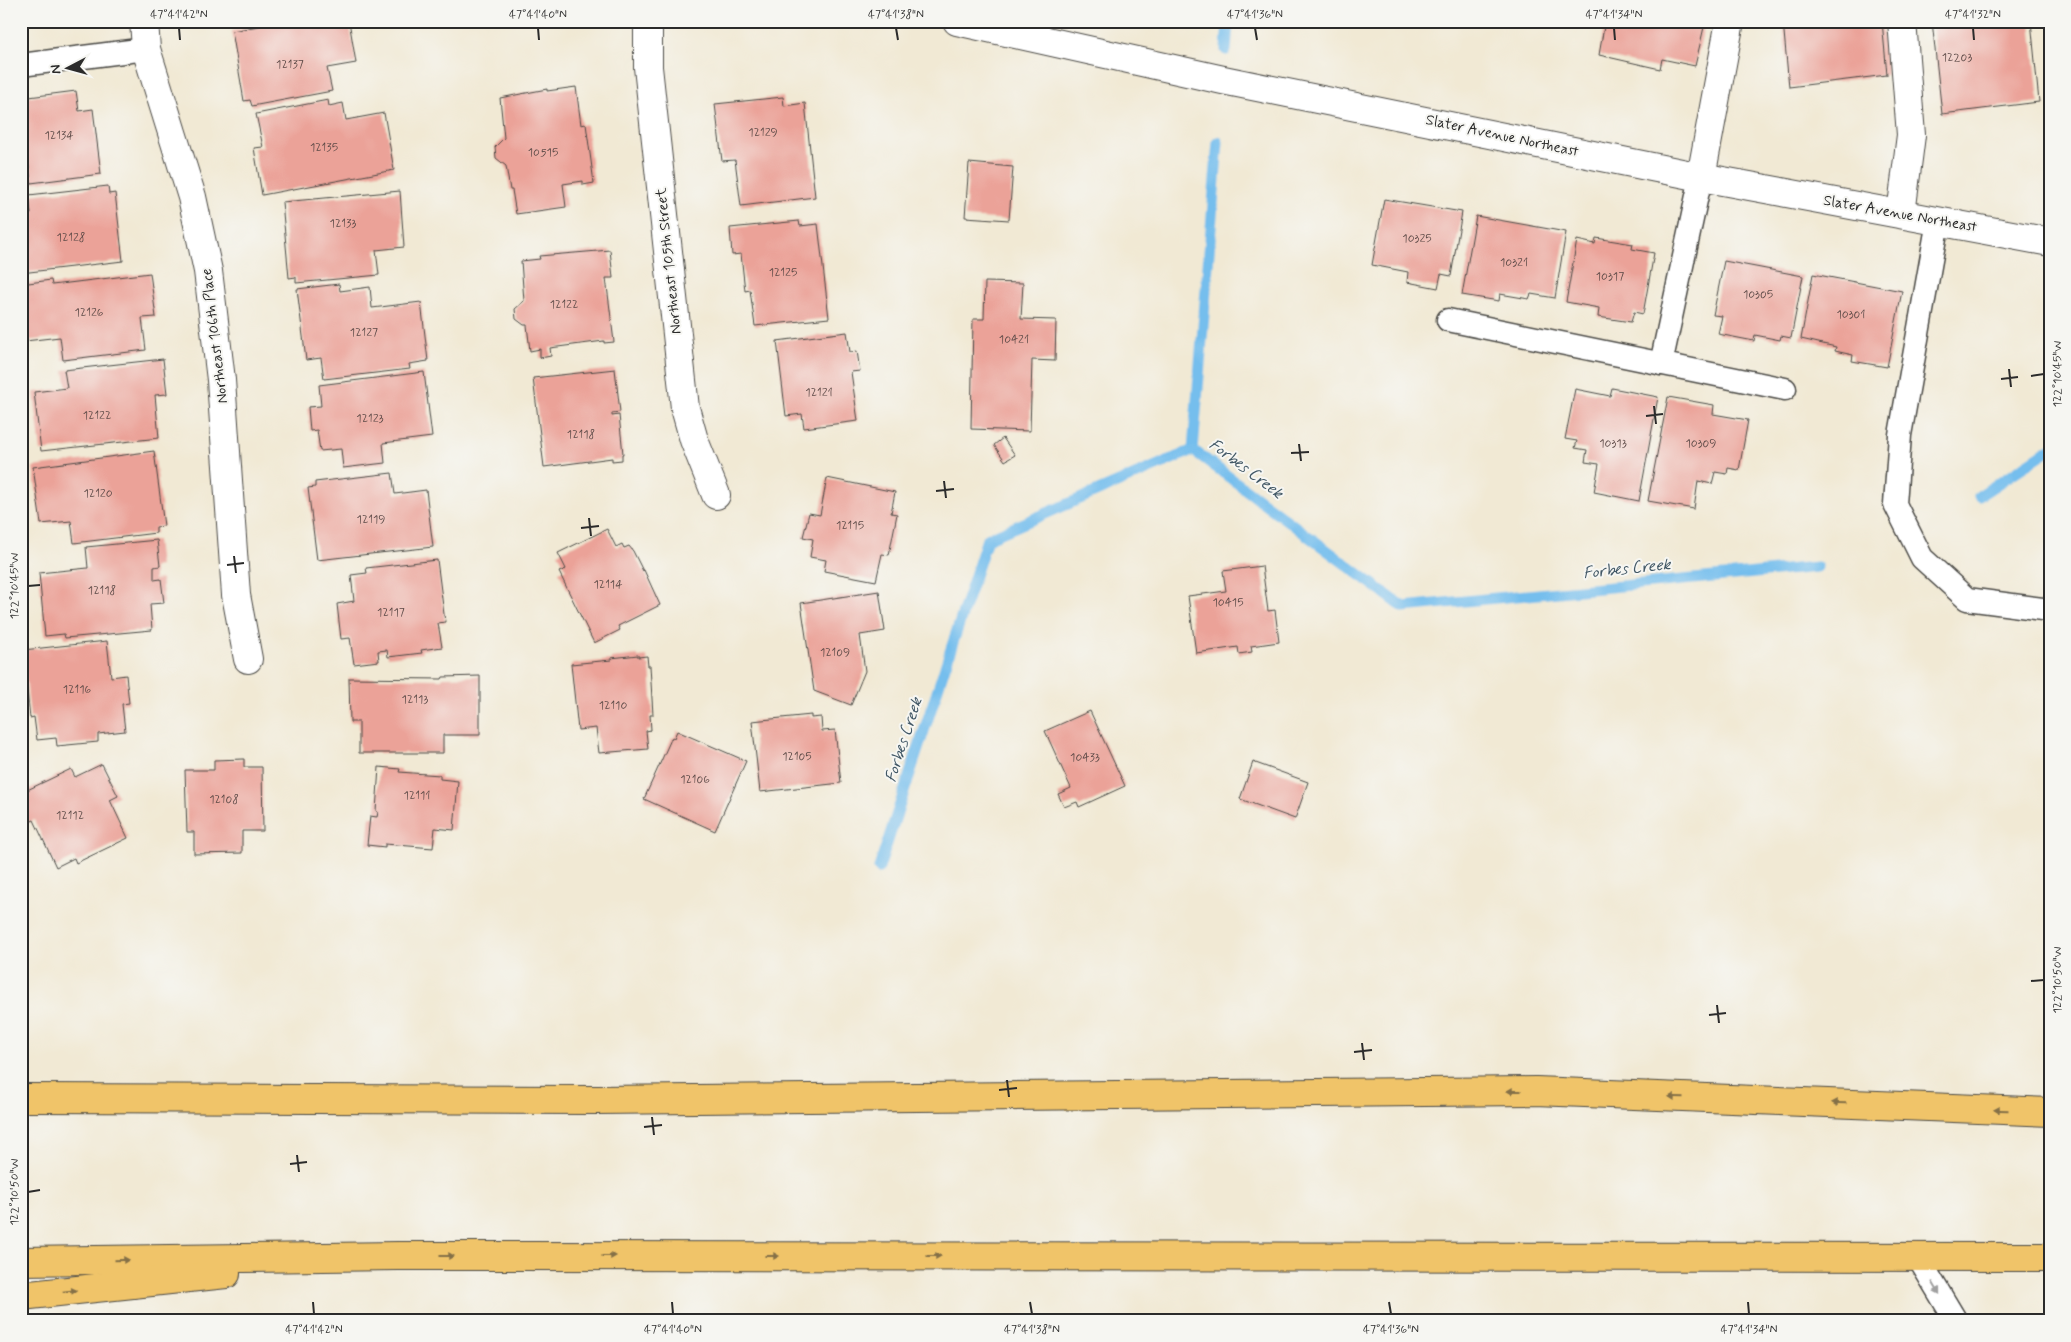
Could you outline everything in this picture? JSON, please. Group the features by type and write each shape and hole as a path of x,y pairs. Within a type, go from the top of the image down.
{"highway":[{"path":"21,1098 596,1100 1536,1091 2050,1112"},
{"path":"21,1296 398,1256"},
{"path":"21,1261 398,1256 2050,1257"}],"street":[{"name":"Northeast 106th Place","path":"144,21 146,49 192,197 208,271 221,380 236,594 248,659"},
{"name":"Northeast 105th Street","path":"648,21 648,67 685,408 694,440 716,495"},
{"name":"Slater Avenue Northeast","path":"957,21 1224,80 1701,177 2050,242"},
{"path":"1701,177 1730,21"},
{"path":"1901,214 1911,135 1902,21"}],"lane":[{"path":"21,64 146,49"},
{"path":"1661,364 1701,177"},
{"path":"1938,221 1900,435 1895,504 1922,558 1966,599 2050,610"},
{"path":"1448,320 1785,389"},
{"path":"1917,1256 1956,1321"}],"building":[{"path":"285,21 349,21 356,63 327,68 332,91 252,106 250,100 244,101 232,31"},
{"path":"1605,21 1700,21 1699,27 1704,27 1695,66 1662,59 1660,69 1599,55"},
{"path":"1783,21 1882,21 1887,75 1789,87"},
{"path":"1932,21 2031,21 2039,102 1942,114"},
{"path":"576,87 581,125 586,124 594,183 583,185 583,181 563,184 566,207 516,214 506,166 496,158 495,147 504,138 500,98 547,89 547,91"},
{"path":"76,91 79,111 93,109 101,174 31,183 28,161 21,162 21,98"},
{"path":"783,97 784,106 805,103 815,197 741,206 735,160 722,161 715,104"},
{"path":"328,100 329,106 343,103 346,120 384,113 394,170 262,195 254,148 263,147 256,114"},
{"path":"969,163 1013,167 1009,220 965,217"},
{"path":"108,186 109,194 115,193 123,261 21,273 21,215 31,214 29,195"},
{"path":"400,191 404,247 376,250 379,275 296,283 296,277 289,278 282,202"},
{"path":"1384,199 1462,212 1451,276 1441,274 1438,288 1407,282 1408,272 1372,265"},
{"path":"1476,216 1566,232 1555,298 1531,294 1529,299 1500,294 1499,301 1462,295"},
{"path":"799,221 800,226 818,224 829,318 755,326 750,290 745,291 741,254 732,255 730,228"},
{"path":"1596,238 1633,244 1632,249 1654,253 1643,314 1634,312 1631,322 1598,317 1599,308 1566,302 1577,240 1595,244"},
{"path":"610,250 613,278 606,278 614,342 604,343 604,341 550,348 551,356 540,358 540,349 530,351 527,325 516,319 515,309 524,301 521,261 540,259 539,256"},
{"path":"1724,261 1803,276 1791,338 1781,336 1780,340 1755,335 1754,341 1718,334 1722,316 1713,315"},
{"path":"150,273 156,317 142,318 146,350 63,360 60,337 25,341 21,310 21,284 51,280 52,285"},
{"path":"1813,274 1902,291 1887,367 1852,361 1853,355 1835,351 1836,347 1801,339"},
{"path":"985,282 1023,283 1021,319 1056,320 1055,361 1032,360 1030,431 971,429 973,319 984,319"},
{"path":"339,284 340,291 370,287 372,308 421,302 428,361 409,364 410,369 324,379 321,358 306,360 297,289"},
{"path":"847,332 850,352 857,351 860,371 851,372 858,421 804,428 802,414 786,416 777,341"},
{"path":"163,359 167,394 155,395 159,438 41,451 34,392 67,388 64,370"},
{"path":"615,369 620,412 612,413 612,416 619,415 622,460 612,461 612,458 544,467 533,378"},
{"path":"424,372 432,437 383,443 385,463 343,468 341,449 320,451 317,430 310,431 308,407 321,406 319,385"},
{"path":"1612,388 1658,397 1639,501 1594,492 1599,464 1585,462 1587,450 1575,448 1577,441 1565,439 1575,389 1610,396"},
{"path":"1668,397 1714,405 1713,414 1748,420 1739,470 1728,468 1727,474 1715,472 1712,484 1698,481 1694,509 1648,501"},
{"path":"1003,438 1015,455 1005,461 994,445"},
{"path":"154,451 164,526 156,527 156,533 74,543 71,521 41,524 33,467"},
{"path":"392,473 395,494 426,490 433,547 317,560 308,488 315,487 315,482"},
{"path":"827,478 895,492 891,513 897,514 889,555 882,554 876,581 824,571 826,560 810,557 813,539 803,537 809,513 820,515"},
{"path":"607,529 616,547 622,544 624,548 629,546 633,551 660,605 618,626 620,630 594,643 559,572 566,569 558,553"},
{"path":"157,540 160,566 154,567 154,580 161,579 164,603 150,604 152,630 65,638 64,634 45,636 39,573 88,568 86,547"},
{"path":"437,560 445,622 438,623 442,647 421,650 422,653 388,657 387,650 378,651 379,661 354,664 350,638 341,639 337,604 354,601 351,575 367,573 366,568"},
{"path":"1262,566 1268,611 1275,610 1279,642 1251,646 1252,652 1239,654 1238,647 1196,653 1188,596 1226,591 1223,571"},
{"path":"879,591 885,631 860,635 865,671 851,705 814,691 801,603"},
{"path":"107,641 111,677 126,675 129,703 122,704 125,731 98,734 98,742 57,746 56,738 37,740 34,717 30,718 23,650"},
{"path":"638,655 638,657 647,656 648,666 650,666 653,715 650,715 651,730 646,731 648,749 599,753 596,728 578,730 571,664"},
{"path":"480,676 480,735 443,735 443,753 359,753 359,722 350,722 349,678 442,679 443,677"},
{"path":"1090,711 1125,786 1079,807 1077,802 1064,807 1058,794 1071,788 1045,731"},
{"path":"811,715 811,718 821,717 822,731 835,730 841,783 760,792 752,721"},
{"path":"677,731 746,761 715,831 644,799 672,737 674,738"},
{"path":"244,759 244,767 262,767 263,831 242,831 242,853 194,854 194,832 187,832 185,770 214,770 214,760"},
{"path":"1253,762 1308,782 1295,819 1240,799"},
{"path":"102,764 118,796 110,800 128,838 76,863 74,858 56,867 34,820 27,823 21,812 21,793 71,769 75,777"},
{"path":"379,767 400,769 399,772 440,775 440,779 458,781 454,830 435,828 433,848 385,844 385,847 367,845 370,816 377,817 378,812 376,811"}],"waterway":[{"path":"1226,50 1228,21"},
{"path":"1193,450 1218,142"},
{"name":"Forbes Creek","path":"1979,496 2050,449"},
{"name":"Forbes Creek","path":"879,868 987,539 1193,450 1403,607 1817,567"}]}
